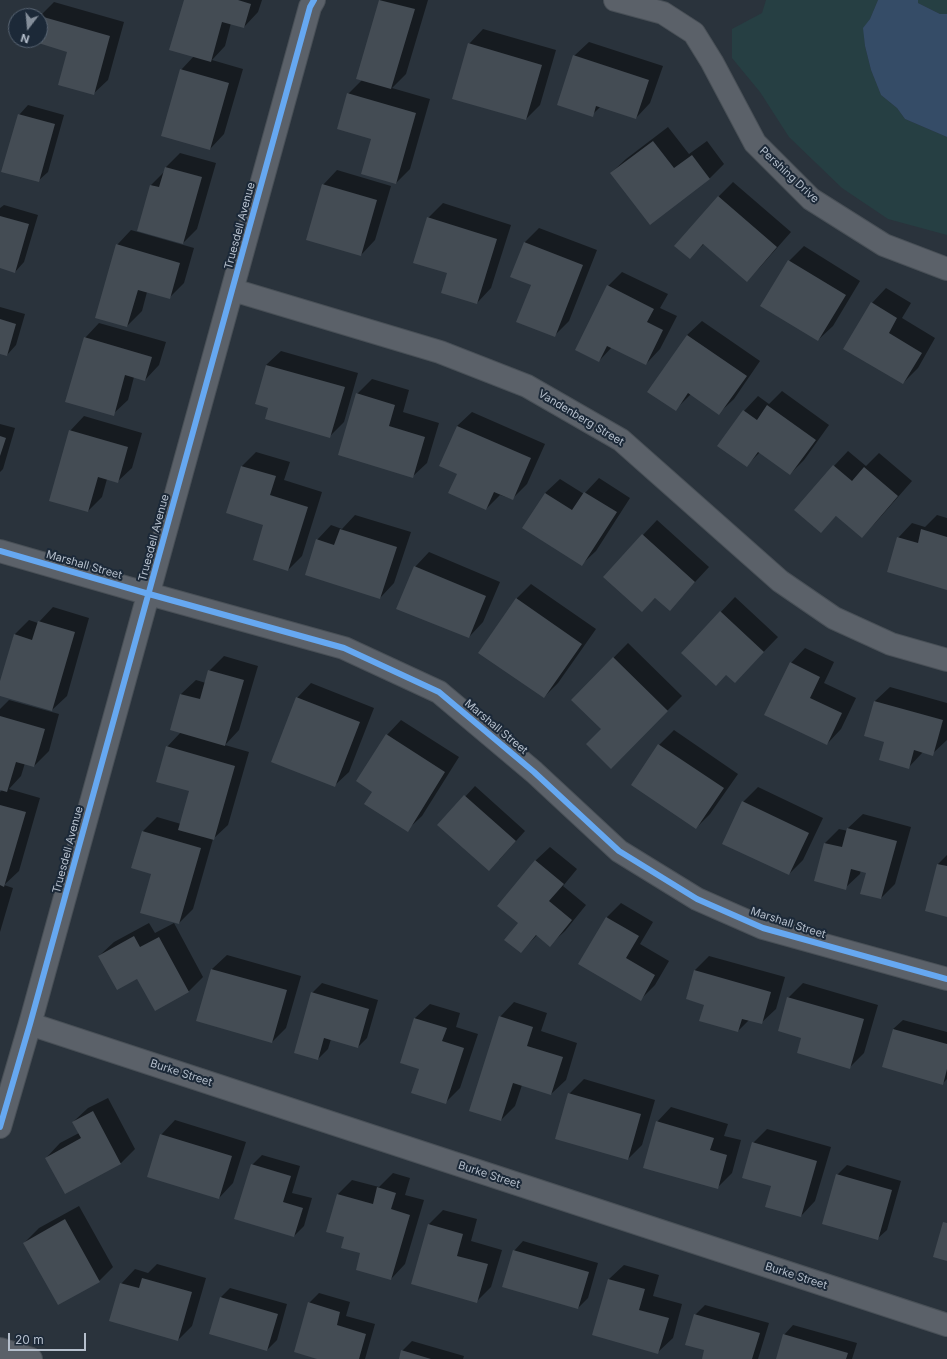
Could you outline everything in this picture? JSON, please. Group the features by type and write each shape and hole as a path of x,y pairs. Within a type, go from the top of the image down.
{"street":[{"name":"Truesdell Avenue","path":"0,1128 149,594 310,7 314,0"},
{"name":"Pershing Drive","path":"615,0 663,13 694,33 712,62 755,143 811,199 884,245 947,269"},
{"name":"Vandenberg Street","path":"233,290 440,352 527,386 620,440 780,581 834,618 891,644 947,660"},
{"name":"Marshall Street","path":"0,551 344,648 439,692 534,772 619,851 697,899 763,928 947,979"},
{"name":"Burke Street","path":"30,1024 947,1325"},
{"path":"0,1349 31,1359"}],"green space":[{"path":"766,0 878,0 870,19 864,28 865,46 871,70 881,95 897,108 905,119 947,137 947,235 888,219 842,188 789,137 760,92 732,58 732,29 762,13"},
{"path":"918,0 947,0 947,14 940,14 918,3"}],"water":[{"path":"878,0 918,0 918,3 940,14 947,14 947,137 905,119 897,108 881,95 871,70 865,46 863,28 870,19"}],"building":[{"path":"184,0 238,0 251,4 244,28 222,22 211,62 169,50"},
{"path":"379,0 415,9 391,89 356,79"},
{"path":"48,18 110,36 94,95 58,85 67,52 48,46"},
{"path":"468,43 542,65 526,120 452,99"},
{"path":"573,55 649,80 636,119 596,106 593,117 557,105"},
{"path":"180,69 229,83 210,150 161,136"},
{"path":"347,93 416,113 396,184 361,174 371,139 337,129"},
{"path":"18,114 55,124 39,182 1,172"},
{"path":"653,141 674,168 692,155 710,179 650,225 610,173"},
{"path":"165,167 202,177 183,244 137,231 150,185 159,187"},
{"path":"322,184 377,200 361,256 306,240"},
{"path":"718,196 777,247 747,282 703,244 690,259 674,246"},
{"path":"0,216 29,224 15,273 0,268"},
{"path":"427,217 497,239 477,304 441,293 447,273 413,263"},
{"path":"524,242 583,265 555,337 516,322 531,285 510,277"},
{"path":"116,244 180,263 170,299 138,290 127,327 95,318"},
{"path":"788,260 846,295 818,341 760,306"},
{"path":"607,285 654,309 647,322 663,330 646,365 607,346 599,362 575,350"},
{"path":"871,302 897,318 889,333 922,353 903,384 843,349"},
{"path":"0,319 16,324 7,356 0,354"},
{"path":"687,335 747,376 719,415 688,393 676,411 647,392"},
{"path":"84,337 152,357 145,381 125,375 114,416 65,402"},
{"path":"266,365 345,387 330,438 265,419 268,408 255,404"},
{"path":"356,393 395,405 389,426 425,437 413,478 338,455"},
{"path":"767,405 816,440 790,475 758,452 747,467 717,446 743,410 757,420"},
{"path":"457,426 531,458 513,500 494,492 486,510 448,493 457,474 439,466"},
{"path":"69,430 128,447 118,483 98,477 88,512 49,501"},
{"path":"0,436 6,438 0,456"},
{"path":"833,465 852,481 864,467 898,496 862,538 836,516 821,533 794,510"},
{"path":"241,466 276,476 270,495 308,507 288,571 253,560 263,525 226,513"},
{"path":"584,492 617,512 582,566 522,528 545,493 572,510"},
{"path":"340,529 397,547 380,599 305,575 316,539 334,545"},
{"path":"921,529 947,537 947,590 887,572 897,537 918,543"},
{"path":"642,534 695,582 670,611 655,598 642,612 603,577"},
{"path":"414,566 486,596 469,638 396,609"},
{"path":"516,598 582,644 544,698 478,653"},
{"path":"720,611 764,652 735,683 726,675 716,686 681,653"},
{"path":"38,621 75,632 52,711 0,696 0,681 14,634 32,640"},
{"path":"613,657 668,711 611,769 586,744 601,729 571,700"},
{"path":"790,662 820,677 810,698 842,713 827,745 764,715"},
{"path":"208,670 244,680 225,746 170,730 180,694 200,699"},
{"path":"296,697 360,722 335,787 271,762"},
{"path":"874,701 943,720 933,756 914,750 909,769 879,760 884,742 864,736"},
{"path":"0,716 45,729 34,767 16,762 7,792 0,790"},
{"path":"386,734 445,772 408,832 364,804 372,792 356,781"},
{"path":"658,744 724,788 696,829 631,785"},
{"path":"166,746 235,766 214,840 178,830 189,791 156,782"},
{"path":"464,795 516,841 489,871 437,825"},
{"path":"742,801 809,833 789,875 722,844"},
{"path":"0,805 26,812 4,887 0,885"},
{"path":"847,828 897,841 881,899 860,894 866,873 851,869 846,890 814,881 824,843 842,847"},
{"path":"142,831 201,848 179,924 140,913 151,874 131,868"},
{"path":"535,860 564,884 549,901 572,920 550,947 536,935 521,953 504,940 518,923 497,906"},
{"path":"937,864 947,866 947,917 925,911"},
{"path":"606,917 639,936 626,958 655,975 641,1001 578,964"},
{"path":"134,936 140,947 159,937 189,992 155,1011 137,979 117,990 98,956"},
{"path":"211,969 287,990 272,1043 196,1021"},
{"path":"694,970 771,992 762,1024 742,1019 738,1032 699,1021 704,1005 686,999"},
{"path":"311,992 369,1009 358,1048 324,1038 318,1060 294,1053"},
{"path":"787,997 864,1019 850,1069 797,1053 801,1038 778,1031"},
{"path":"499,1016 533,1027 527,1046 563,1057 551,1095 513,1083 501,1121 469,1111"},
{"path":"414,1018 447,1028 442,1041 464,1048 446,1104 411,1093 419,1069 400,1063"},
{"path":"893,1029 947,1044 947,1069 943,1085 882,1067"},
{"path":"568,1093 641,1114 628,1160 555,1139"},
{"path":"93,1111 121,1164 65,1194 45,1158 81,1138 72,1122"},
{"path":"656,1121 714,1138 710,1150 727,1155 718,1189 643,1168"},
{"path":"160,1134 232,1156 219,1199 147,1177"},
{"path":"752,1142 817,1161 801,1217 765,1207 771,1186 742,1178"},
{"path":"251,1164 291,1176 283,1202 303,1208 294,1237 234,1219"},
{"path":"836,1174 892,1190 878,1240 822,1224"},
{"path":"377,1187 396,1193 391,1209 410,1215 391,1280 356,1270 360,1253 341,1248 344,1237 326,1232 337,1194 373,1204"},
{"path":"65,1219 100,1282 58,1305 23,1243"},
{"path":"943,1222 947,1223 947,1261 933,1257"},
{"path":"428,1224 463,1234 457,1256 488,1264 477,1303 411,1284"},
{"path":"513,1250 589,1272 578,1309 502,1287"},
{"path":"142,1278 192,1292 178,1341 109,1321 120,1283 139,1288"},
{"path":"608,1279 645,1289 639,1310 669,1318 658,1354 592,1335"},
{"path":"220,1297 278,1314 267,1351 209,1334"},
{"path":"308,1302 340,1312 337,1325 366,1334 359,1359 317,1359 294,1352"},
{"path":"694,1314 760,1333 752,1359 702,1359 704,1350 685,1345"},
{"path":"783,1334 848,1353 846,1359 776,1359"},
{"path":"401,1350 431,1359 399,1359"}],"cycle path":[{"path":"0,1127 30,1024 310,7 314,0"},
{"path":"0,551 344,648 439,692 534,772 619,851 697,899 763,928 947,979"}]}
